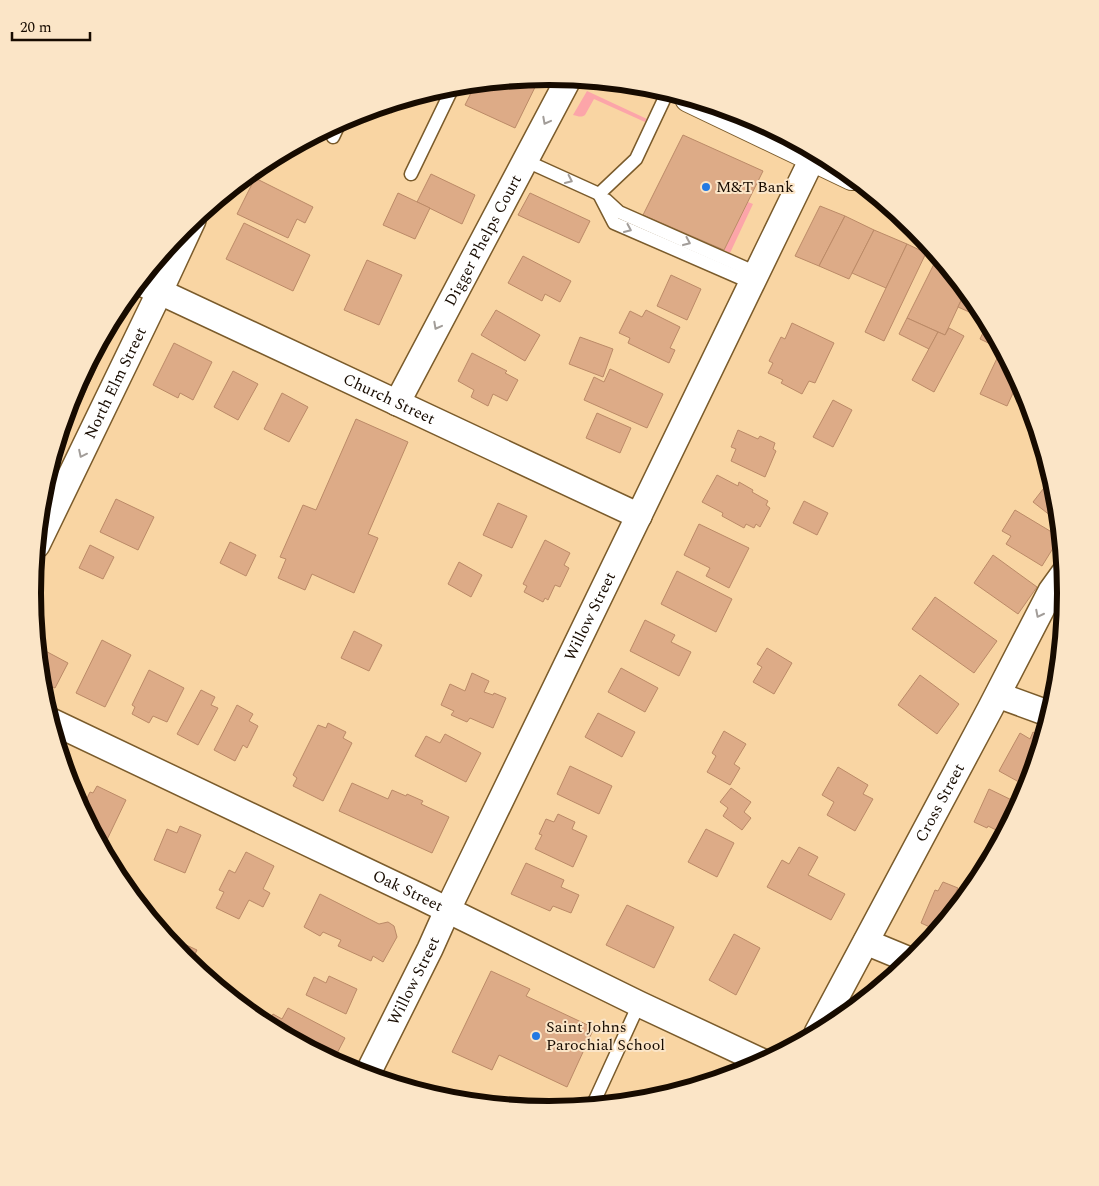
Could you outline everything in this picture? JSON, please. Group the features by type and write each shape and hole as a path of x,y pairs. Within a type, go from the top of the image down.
{"main road":[{"path":"738,121 797,149"}],"street":[{"name":"Digger Phelps Court","path":"397,403 565,85"},
{"name":"Willow Street","path":"370,1068 430,949 447,910 812,158"},
{"name":"North Elm Street","path":"47,523 150,286 171,254"},
{"name":"Church Street","path":"150,286 639,516"},
{"name":"Cross Street","path":"823,1021 1058,581"},
{"path":"998,695 1043,712"},
{"name":"Oak Street","path":"59,725 755,1058"},
{"path":"866,942 903,957"}],"lane":[{"path":"411,174 449,95"},
{"path":"599,194 636,159 665,98"},
{"path":"333,137 335,132"},
{"path":"524,160 599,194 619,212 755,278"},
{"path":"596,1099 639,1004"}],"shaded area":[{"path":"587,91 647,119 645,122 594,99 585,115 581,117 573,115"},
{"path":"748,202 753,204 730,253 724,250"}],"building":[{"path":"536,85 515,128 465,105 472,91"},
{"name":"M&T Bank","path":"683,135 763,171 724,250 643,215"},
{"path":"431,174 475,195 462,224 417,202"},
{"path":"256,178 313,207 305,223 297,219 288,238 237,214"},
{"path":"398,193 430,208 415,239 383,225"},
{"path":"530,193 590,221 579,243 518,215"},
{"path":"820,206 845,216 819,266 795,256"},
{"path":"845,216 874,230 849,279 819,266"},
{"path":"244,223 310,255 293,291 226,259"},
{"path":"874,230 907,244 886,288 852,273"},
{"path":"907,244 926,253 884,341 865,332"},
{"path":"523,256 571,281 560,302 545,294 542,301 508,283"},
{"path":"367,260 402,275 379,325 344,310"},
{"path":"935,262 962,298 945,335 907,318"},
{"path":"671,275 701,289 687,320 657,306"},
{"path":"962,297 974,314 958,307"},
{"path":"496,310 540,335 525,361 481,335"},
{"path":"646,310 680,327 670,348 675,350 669,363 628,343 630,338 619,333 630,311 642,317"},
{"path":"907,318 938,332 929,349 899,334"},
{"path":"792,323 834,343 815,383 809,381 802,394 781,383 783,380 768,373 773,363 769,361 781,337 785,339"},
{"path":"949,328 964,336 934,392 912,380 938,332 945,335"},
{"path":"984,330 993,345 980,339"},
{"path":"580,337 613,349 603,377 569,364"},
{"path":"174,343 212,362 193,400 180,393 178,398 153,385"},
{"path":"472,353 507,371 505,373 518,380 507,401 493,394 488,406 471,397 474,390 458,381"},
{"path":"998,355 1015,389 1007,406 980,394"},
{"path":"97,363 98,364 80,403 80,399"},
{"path":"610,369 663,394 647,428 584,400 594,377 604,382"},
{"path":"233,371 258,384 238,420 214,407"},
{"path":"282,393 308,407 289,442 264,429"},
{"path":"833,400 852,410 833,447 813,437"},
{"path":"597,413 631,428 620,453 586,438"},
{"path":"356,419 408,442 368,534 378,538 354,593 312,574 305,590 278,578 286,559 280,557 303,505 316,510"},
{"path":"738,430 758,439 760,436 775,443 773,449 776,451 765,477 731,461 736,449 731,447"},
{"path":"717,475 738,486 739,482 768,501 766,505 770,508 760,527 756,524 754,528 746,524 744,528 722,516 723,513 702,502"},
{"path":"1046,485 1051,516 1033,502"},
{"path":"116,499 154,517 138,550 100,532"},
{"path":"804,501 828,513 817,535 793,523"},
{"path":"498,503 527,516 512,548 483,535"},
{"path":"1015,510 1054,533 1055,545 1042,566 1006,544 1011,536 1002,531"},
{"path":"699,524 749,548 729,588 706,576 710,568 684,555"},
{"path":"545,540 570,553 564,565 569,568 560,587 555,585 548,600 545,598 543,602 524,592 527,586 523,584"},
{"path":"230,542 256,555 246,576 220,563"},
{"path":"90,545 114,557 103,579 79,568"},
{"path":"993,555 1037,587 1018,614 974,583"},
{"path":"459,562 482,575 471,597 448,584"},
{"path":"677,571 732,599 716,632 661,604"},
{"path":"935,597 997,641 974,673 912,629"},
{"path":"645,620 675,635 671,642 691,652 679,676 630,651"},
{"path":"354,631 382,645 369,671 341,658"},
{"path":"102,640 131,655 105,707 76,693"},
{"path":"767,648 792,663 774,694 753,682 762,667 757,664"},
{"path":"45,651 68,663 55,688 50,686"},
{"path":"621,668 658,688 645,712 608,692"},
{"path":"149,670 184,688 167,722 153,716 149,723 132,714 135,707 132,705"},
{"path":"472,673 489,681 484,692 493,695 494,693 506,698 493,728 470,718 467,722 451,715 454,711 441,705 450,684 465,691"},
{"path":"920,675 959,704 937,734 898,705"},
{"path":"201,690 215,697 211,705 218,708 198,745 177,734"},
{"path":"237,705 253,714 249,721 258,726 247,748 243,745 235,761 214,750"},
{"path":"598,713 635,732 622,757 585,737"},
{"path":"328,723 346,732 343,738 352,743 323,801 293,786 297,778 293,775 318,725 326,728"},
{"path":"724,731 746,744 734,764 740,768 730,785 707,772 716,756 712,753"},
{"path":"1033,732 1037,735 1021,783 999,771 1020,733 1030,739"},
{"path":"445,734 481,753 466,782 415,756 426,736 440,743"},
{"path":"570,766 612,786 599,814 557,794"},
{"path":"838,767 868,785 863,794 873,799 855,831 827,815 834,802 822,795"},
{"path":"352,783 388,799 392,790 406,796 407,794 423,801 421,804 449,817 432,853 339,811"},
{"path":"97,786 126,800 106,841 86,800 90,792 93,793"},
{"path":"731,788 751,802 744,812 751,818 742,830 723,816 728,808 720,802"},
{"path":"989,789 1013,801 997,833 998,831 988,826 987,828 974,822"},
{"path":"558,814 575,822 572,829 587,836 573,867 535,849 542,835 539,834 546,819 554,822"},
{"path":"180,826 201,835 185,873 154,860 167,829 177,833"},
{"path":"706,829 734,843 717,877 688,862"},
{"path":"799,847 818,857 808,875 845,894 831,920 767,887 782,860 789,864"},
{"path":"246,852 274,866 263,889 270,893 263,907 249,900 239,919 216,908 224,892 219,890 229,870 235,873"},
{"path":"526,863 564,880 561,887 579,895 571,913 553,906 550,911 511,894"},
{"path":"943,882 958,888 953,898 955,899 932,928 921,923 935,890 938,891"},
{"path":"320,894 379,924 388,922 394,926 397,937 383,962 373,956 371,961 338,946 341,940 323,932 320,936 304,927"},
{"path":"627,905 674,927 654,968 606,945"},
{"path":"734,934 760,948 736,995 709,980"},
{"path":"181,942 197,950 194,956"},
{"path":"491,971 530,989 526,996 594,1028 567,1087 499,1055 492,1070 452,1052"},
{"path":"329,976 357,989 346,1014 306,995 314,977 326,983"},
{"path":"288,1008 345,1038 336,1054 271,1018 273,1014 282,1019"}],"place":[{"name":"M&T Bank","path":"706,187"},
{"name":"Saint Johns Parochial School","path":"536,1036"}]}
